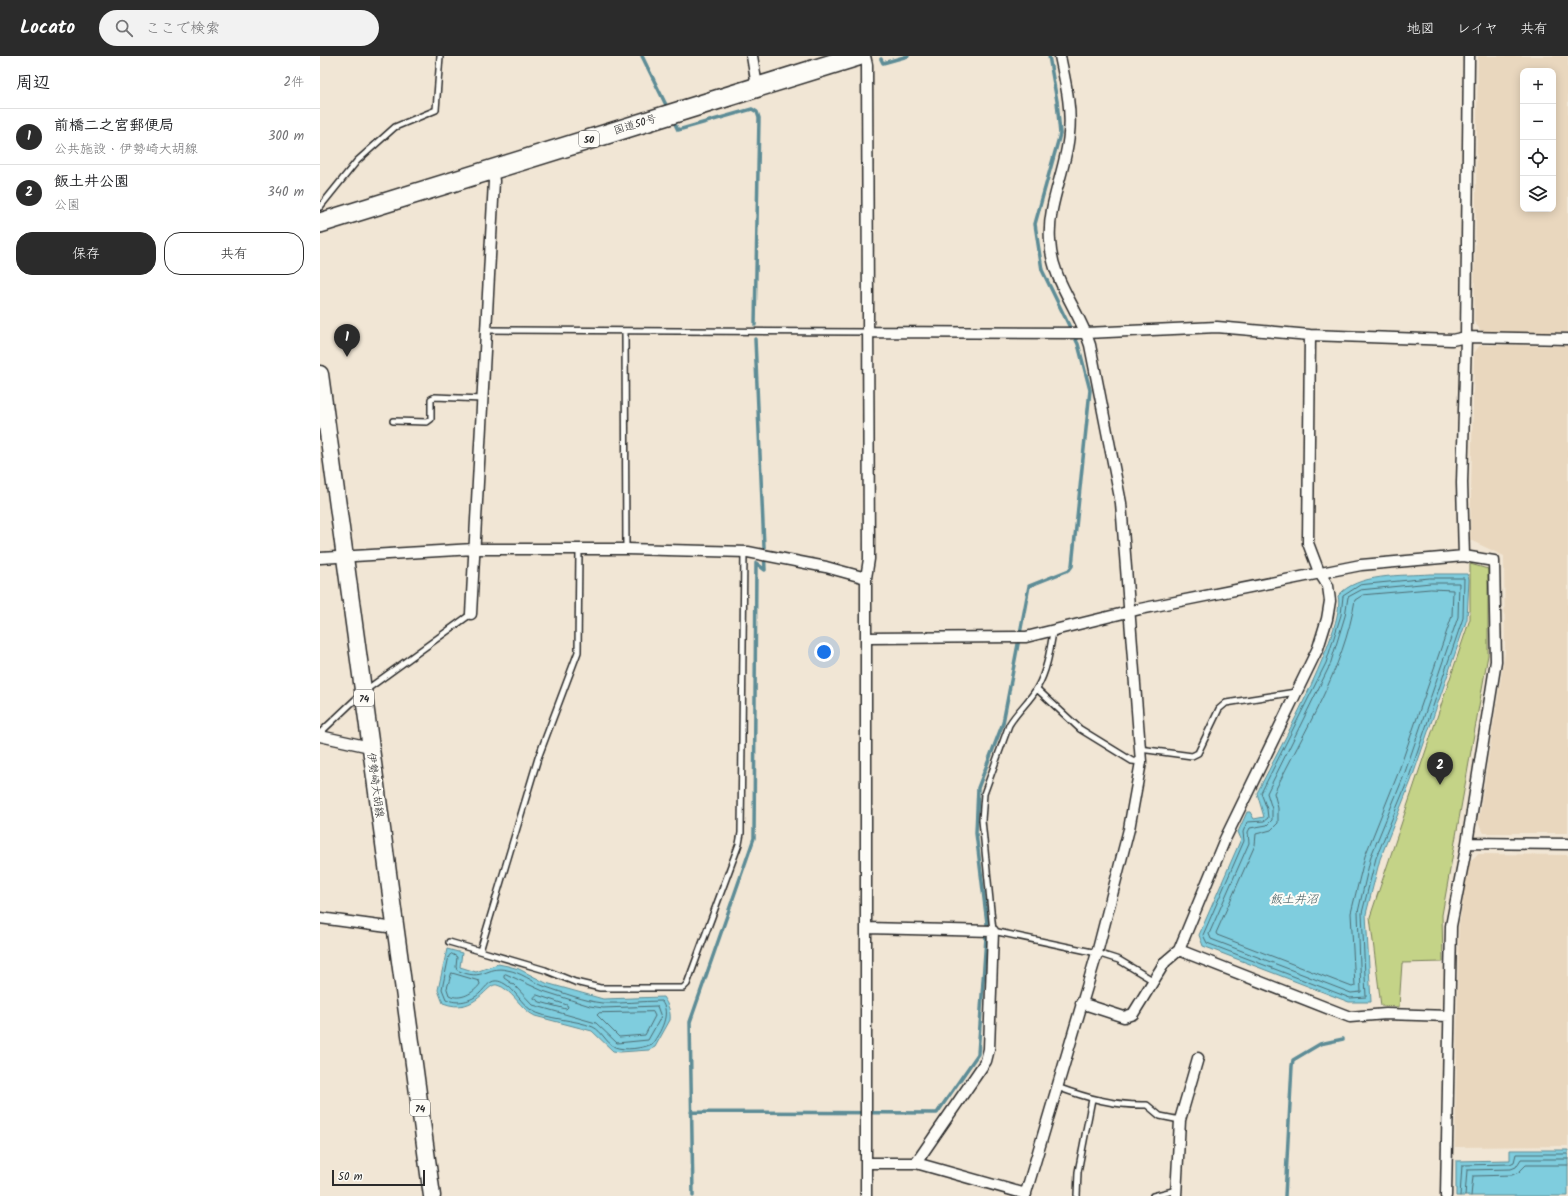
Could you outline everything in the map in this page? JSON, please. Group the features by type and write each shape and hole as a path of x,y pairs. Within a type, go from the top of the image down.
{"highway":[{"name":"国道50号","path":"320,222 756,86 858,56"}],"main road":[{"name":"伊勢崎大胡線","path":"320,374 432,1196"}],"street":[{"path":"752,56 756,86"},
{"path":"865,56 867,65 869,332 869,559 866,578 866,1196"},
{"path":"866,1163 916,1163 1027,1195 1081,1003 1097,953 1129,829 1141,762 1126,562 1117,477 1094,362 1086,333 1057,277 1053,264 1050,242 1052,204 1070,134 1068,106 1060,56"},
{"path":"1464,556 1462,483 1466,337 1469,56"},
{"path":"471,614 487,330 494,181 492,169"},
{"path":"869,332 1086,333 1217,327 1310,334 1452,340 1466,337 1568,339"},
{"path":"1081,1003 1124,1017 1133,1014 1165,962 1179,950 1225,839 1318,648 1327,619 1330,601 1328,586 1319,572 1308,543 1310,334"},
{"path":"320,558 345,555 474,549 626,549 744,552 759,553 826,567 866,578"},
{"path":"866,638 1012,638 1053,632 1140,609 1319,572 1361,565 1464,556 1494,561 1496,661 1467,843 1451,926 1446,1196"},
{"path":"320,736 370,747"},
{"path":"1467,843 1568,844"},
{"path":"320,918 395,928"},
{"path":"866,928 993,931 989,1049 986,1061 916,1163"},
{"path":"1179,950 1350,1017 1386,1014 1449,1016"},
{"path":"1176,1193 1180,1120 1198,1058"}],"lane":[{"path":"320,206 357,161 395,127 436,110 440,56"},
{"path":"487,330 625,332 869,332"},
{"path":"625,332 626,549"},
{"path":"393,421 427,422 430,419 431,399 435,397 482,400"},
{"path":"480,951 538,758 578,652 579,550"},
{"path":"449,942 545,970 575,982 600,988 683,988 687,984 734,860 741,833 744,552"},
{"path":"320,733 363,693 471,614"},
{"path":"1053,632 1050,650 1037,689 1015,715 1009,725 984,794 982,820 993,931 1097,953 1119,960 1154,981"},
{"path":"1037,689 1080,729 1132,761 1141,762"},
{"path":"1140,749 1192,756 1198,753 1219,709 1226,703 1297,692"},
{"path":"1057,1087 1092,1100 1131,1105 1147,1105 1160,1116 1180,1120"},
{"path":"1077,1196 1078,1172 1092,1100"},
{"path":"1153,1196 1176,1193"}],"shaded area":[{"path":"1478,56 1568,56 1568,332 1482,332 1474,322"},
{"path":"1480,345 1568,346 1568,833 1484,833 1478,823 1505,653 1504,556 1470,540 1474,353"},
{"path":"1478,854 1568,855 1568,1146 1455,1147 1459,925 1469,862"}],"green space":[{"path":"1470,564 1488,569 1488,655 1442,915 1443,962 1402,963 1399,1007 1381,1006 1370,917 1470,619"}],"water":[{"name":"飯土井沼","path":"1430,574 1467,574 1469,579 1467,619 1411,781 1380,859 1366,914 1371,1002 1349,1002 1203,946 1199,935 1241,839 1238,832 1247,812 1250,812 1254,819 1264,817 1257,793 1321,663 1332,635 1338,612 1338,596 1356,583 1368,579"},
{"path":"447,949 462,953 460,967 476,972 498,964 519,969 546,983 603,999 663,997 669,1008 670,1020 655,1047 649,1050 620,1052 613,1051 592,1031 535,1016 525,1009 507,990 497,985 493,985 479,998 464,1005 454,1006 443,1003 438,990"},
{"path":"1510,1150 1568,1150 1568,1196 1456,1196 1456,1161 1510,1160"}],"waterway":[{"path":"642,56 668,109"},
{"path":"881,59 883,63 908,56"},
{"path":"691,1112 937,1113 978,1054 987,923 976,833 978,788 1003,723 1029,586 1069,570 1072,566 1090,390 1078,344 1042,270 1035,224 1060,134 1057,101 1049,56"},
{"path":"673,120 678,130 752,109 757,112 759,118 755,325"},
{"path":"693,1196 690,1022 754,838 756,563 765,570 755,339"},
{"path":"1285,1196 1293,1060 1320,1044 1343,1039"}],"place":[{"name":"前橋二之宮郵便局","path":"347,357"},
{"name":"飯土井公園","path":"1440,785"}]}
